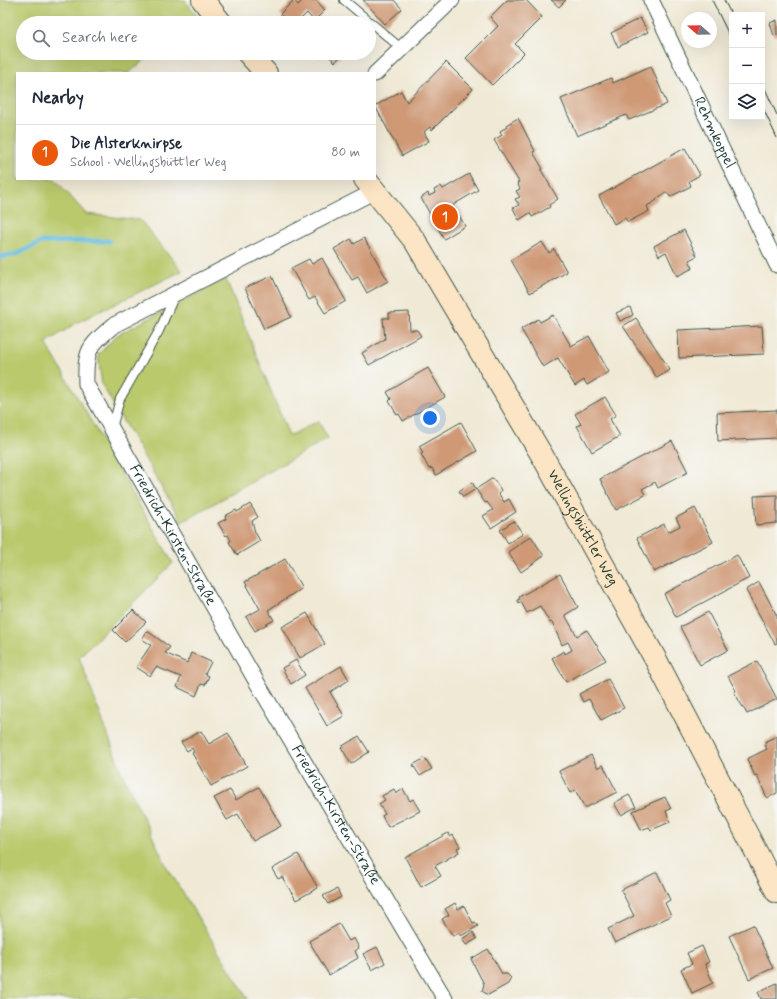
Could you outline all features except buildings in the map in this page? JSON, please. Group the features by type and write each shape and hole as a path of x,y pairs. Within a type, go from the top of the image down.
{"main road":[{"path":"203,0 216,16"},
{"path":"254,60 265,72"},
{"name":"Wellingsbüttler Weg","path":"370,185 400,220 433,270 590,538 656,660 777,892"}],"street":[{"path":"376,73 452,0"},
{"name":"Rehmkoppel","path":"651,0 777,265"},
{"name":"Friedrich-Kirsten-Straße","path":"370,185 114,325 92,343 85,360 86,384 259,686 445,999"}],"lane":[{"path":"344,0 363,16"},
{"path":"376,27 402,49"},
{"path":"112,429 120,399 159,332 176,292"}],"green space":[{"path":"0,0 185,0 197,16 16,16 16,60 145,60 130,72 16,72 16,180 56,180 86,214 140,220 182,271 76,323 46,343 173,563 79,657 122,773 167,867 248,999 0,999"},
{"path":"226,279 289,436 318,421 328,438 182,522 102,385 98,355 117,335"}],"waterway":[{"path":"0,257 17,254 42,242 109,241"}],"tram line":[{"path":"712,0 729,35"},
{"path":"724,0 730,12"},
{"path":"763,84 777,115"},
{"path":"765,112 777,138"}],"place":[{"name":"Die Alsterknirpse","path":"445,217"}]}
